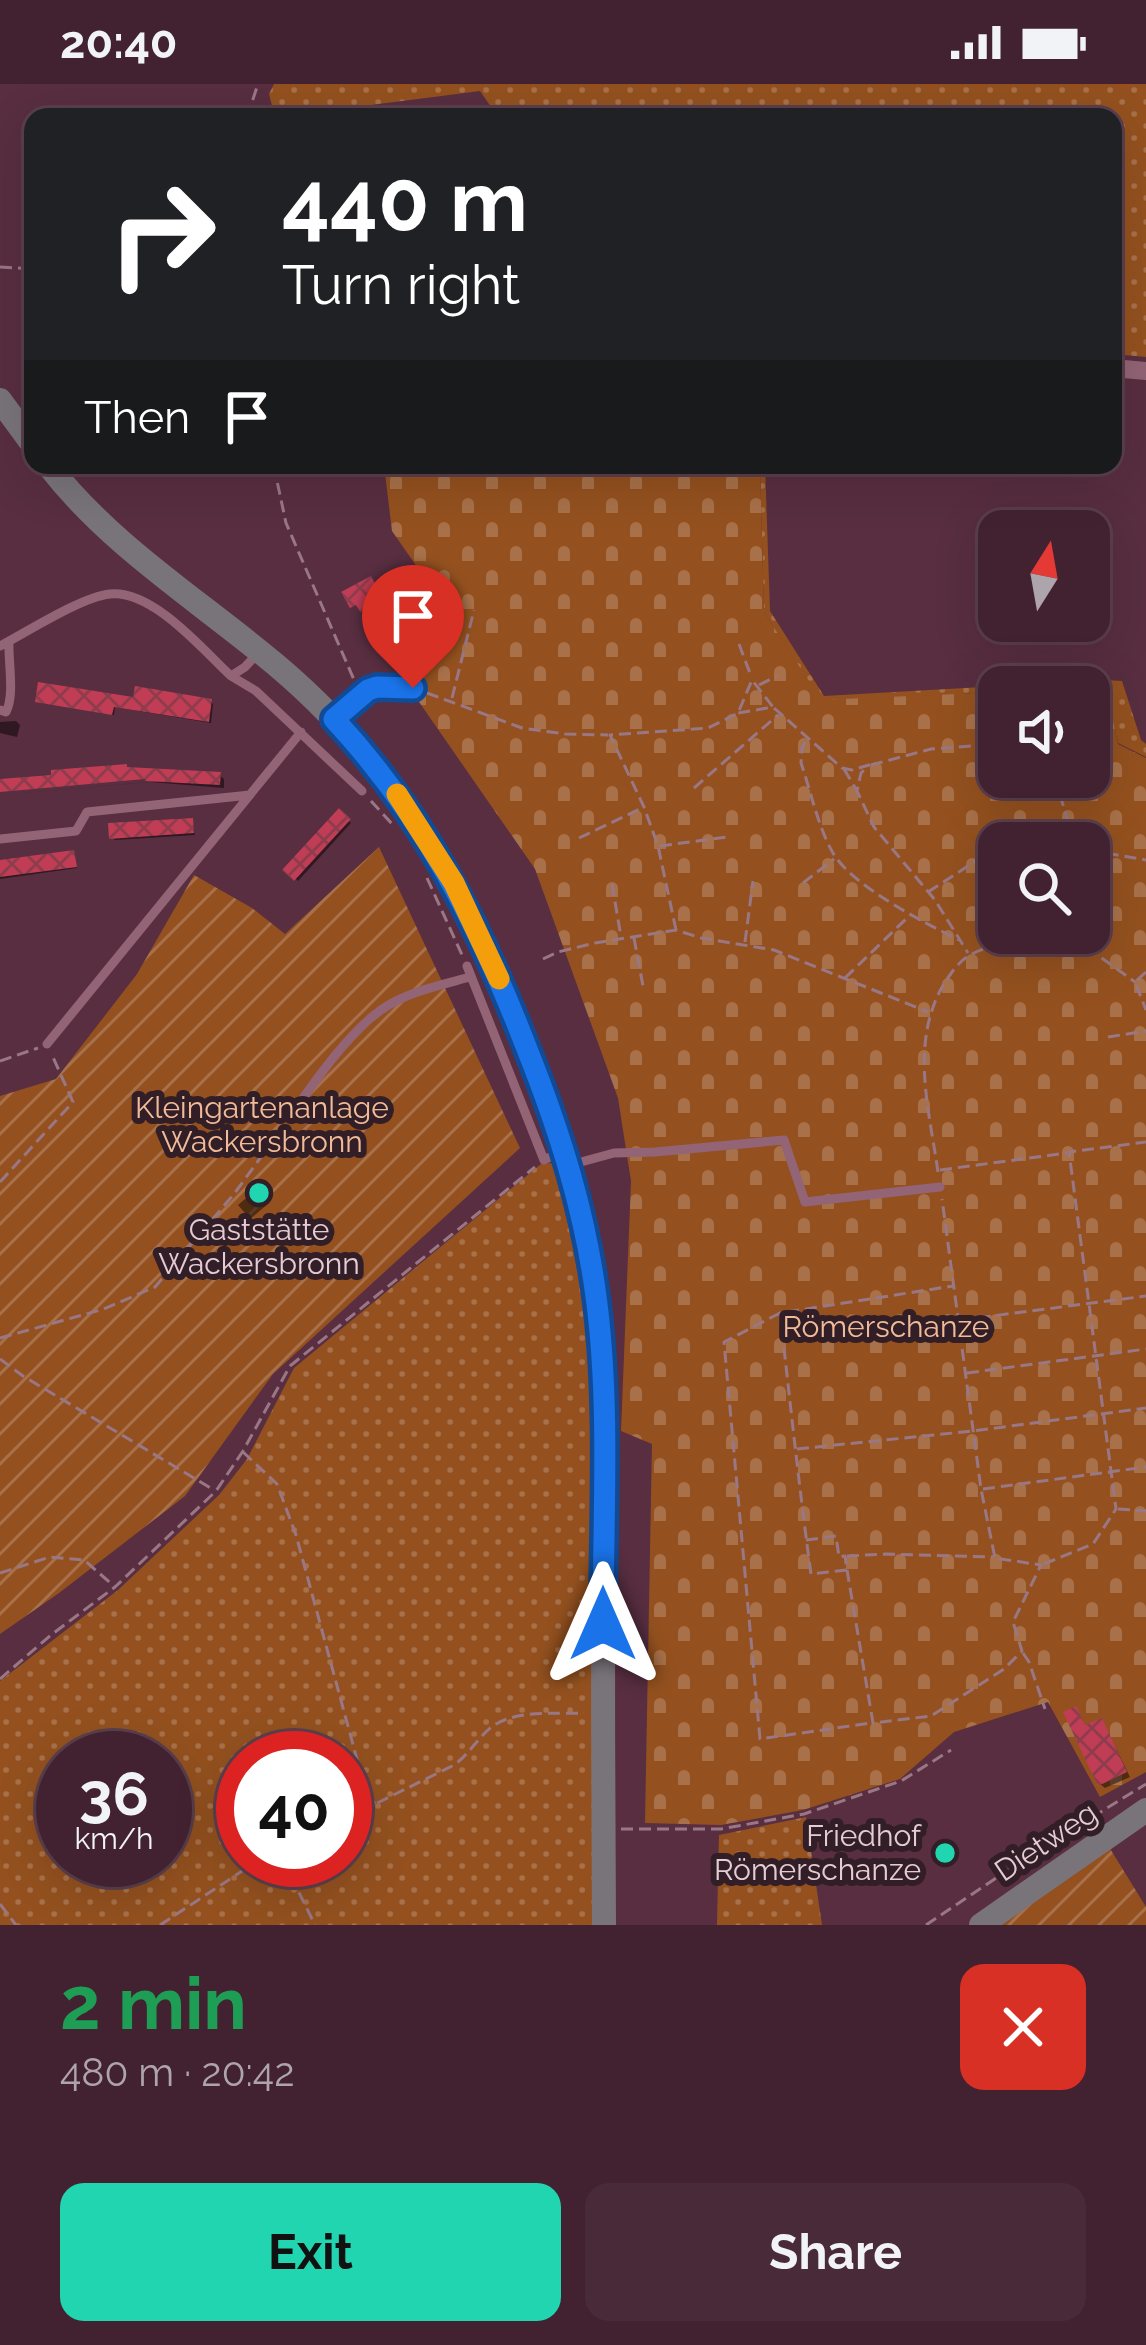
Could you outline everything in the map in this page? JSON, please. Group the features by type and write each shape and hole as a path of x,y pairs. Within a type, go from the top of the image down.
{"street":[{"path":"0,400 24,433"},
{"path":"57,474 121,542 259,651 334,719 404,804 454,883 502,987 591,1257 600,1335 604,1925"},
{"name":"Dietweg","path":"981,1925 1146,1810"}],"lane":[{"path":"0,710 6,712 11,704 5,644 88,601 111,594 133,598 162,612 362,790"},
{"path":"231,676 259,651"},
{"path":"334,719 377,687 413,688"},
{"path":"46,1044 301,732"},
{"path":"0,838 76,831 87,812 250,795"},
{"path":"298,1104 381,1010 469,971 560,1158 784,1140 805,1202 940,1187"}],"path":[{"path":"277,474 286,523 361,695"},
{"path":"452,700 474,610"},
{"path":"739,644 752,680 779,713 842,768 874,826 928,892 970,955"},
{"path":"758,686 778,676"},
{"path":"738,713 752,680"},
{"path":"413,688 522,728 565,734 708,728 738,713 773,707"},
{"path":"694,788 779,713"},
{"path":"610,735 658,846 676,930"},
{"path":"807,739 801,763 835,858 909,915 961,941"},
{"path":"842,768 852,770 931,749 978,745"},
{"path":"857,791 861,773 869,765"},
{"path":"362,790 397,829"},
{"path":"579,838 644,807"},
{"path":"658,846 727,837"},
{"path":"1110,854 1146,860"},
{"path":"803,883 835,858"},
{"path":"928,892 978,860"},
{"path":"425,874 469,971"},
{"path":"745,944 753,881"},
{"path":"612,884 622,938"},
{"path":"844,980 909,915"},
{"path":"543,959 622,938 676,930 774,950 930,1012"},
{"path":"633,937 644,986"},
{"path":"978,952 958,964 947,979 930,1012 923,1047 981,1489 995,1558"},
{"path":"1094,954 1135,982 1146,1010"},
{"path":"1135,982 1146,972"},
{"path":"1108,1037 1146,1031"},
{"path":"0,1061 46,1044 73,1102 0,1182"},
{"path":"0,1338 104,1309 155,1287 262,1159 298,1104"},
{"path":"938,1170 1146,1142"},
{"path":"806,1540 836,1536 839,1557 995,1558 1041,1565 1093,1544 1116,1509 1069,1152"},
{"path":"0,1678 115,1587 216,1491 290,1366 560,1158"},
{"path":"955,1285 780,1313 724,1342 760,1739 931,1716 1004,1669 1022,1651"},
{"path":"959,1320 1146,1296"},
{"path":"780,1313 811,1574 847,1570"},
{"path":"965,1373 1146,1349"},
{"path":"0,1358 216,1491"},
{"path":"795,1449 973,1432 1146,1408"},
{"path":"243,1451 277,1484 296,1535 364,1785 375,1804"},
{"path":"981,1489 1146,1467"},
{"path":"1116,1509 1146,1511"},
{"path":"845,1556 873,1723"},
{"path":"0,1573 50,1557 84,1560 115,1587"},
{"path":"1041,1565 1013,1622 1046,1709"},
{"path":"372,1806 454,1765 500,1721 603,1712"},
{"path":"613,1828 721,1829 804,1814 901,1781 950,1750"},
{"path":"926,1925 1146,1784"},
{"path":"160,1925 218,1887"},
{"path":"296,1887 315,1925"},
{"path":"0,1904 16,1925"}],"green space":[{"path":"274,84 1146,84 1146,357 1122,355 1122,108 492,108 480,91 362,108 273,108 269,94"},
{"name":"Römerschanze","path":"385,474 760,474 764,612 821,700 978,693 978,798 1110,798 1110,706 1118,744 1146,758 1146,1772 1100,1797 1048,1702 954,1732 900,1779 803,1810 721,1825 645,1823 652,1444 621,1431 631,1181 618,1098 535,869 417,699 413,670 448,637 431,587 392,531"},
{"path":"760,474 765,474 770,611 824,696 978,687 978,693 821,701 764,612"},
{"path":"1110,680 1122,681 1146,744 1146,757 1118,743"},
{"name":"Kleingartenanlage Wackersbronn","path":"379,847 520,1148 273,1374 185,1496 0,1634 0,1096 56,1079 137,974 194,875 252,908 285,934"},
{"path":"551,1163 558,1170 586,1297 603,1712 604,1925 0,1925 0,1681 118,1590 219,1495 247,1459 294,1368 541,1164"},
{"path":"806,1817 822,1925 717,1925 719,1835"},
{"path":"1106,1842 1146,1907 1146,1925 983,1925"}],"building":[{"path":"371,576 384,600 360,612 356,605 350,608 341,592"},
{"path":"38,682 133,697 135,686 212,699 209,722 114,707 112,715 35,702"},
{"path":"127,764 221,772 220,785 145,779 0,792 0,779"},
{"path":"339,808 351,819 294,881 282,870"},
{"path":"193,818 194,833 109,839 108,823"},
{"path":"74,850 77,867 0,877 0,860"},
{"path":"1076,1706 1085,1725 1102,1718 1127,1772 1098,1786 1063,1712"}],"slow traffic":[{"path":"397,794 454,883 499,979"}],"place":[{"name":"Gaststätte Wackersbronn","path":"259,1193"},
{"name":"Friedhof Römerschanze","path":"945,1853"}],"route":[{"path":"413,688 368,690 334,719 404,804 454,883 509,1004 565,1149 591,1257 600,1335 603,1624"}]}
